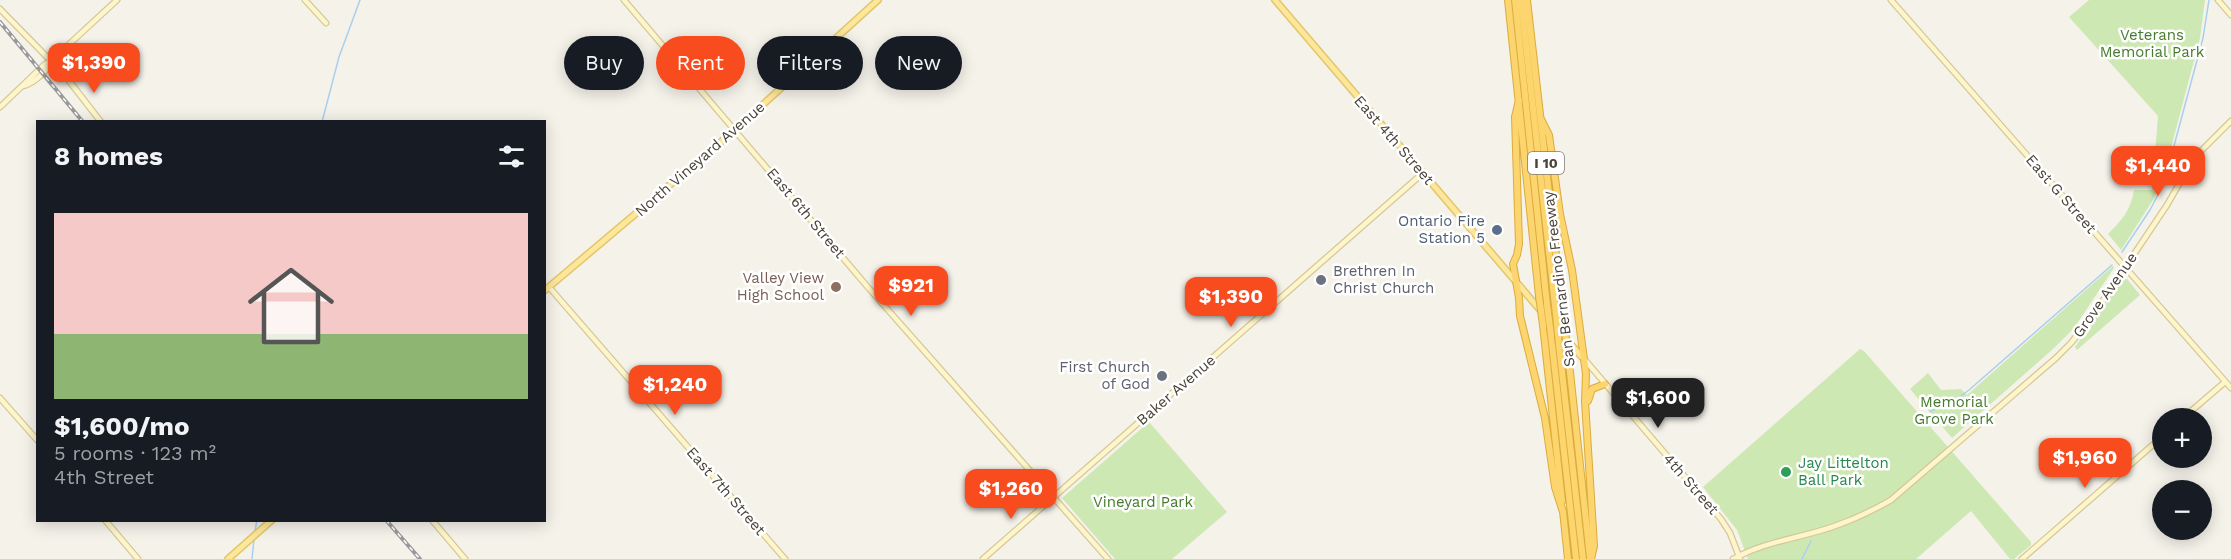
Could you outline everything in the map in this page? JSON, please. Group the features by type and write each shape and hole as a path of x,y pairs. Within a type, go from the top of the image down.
{"highway":[{"name":"San Bernardino Freeway","path":"1508,0 1568,559"},
{"path":"1515,0 1576,559"},
{"path":"1521,0 1583,559"},
{"name":"San Bernardino Freeway","path":"1527,0 1590,559"},
{"path":"1519,100 1515,117 1519,244 1512,264 1519,298 1521,324 1545,418 1555,487 1563,513"},
{"path":"1541,119 1549,135 1558,202 1572,270 1583,358 1594,546 1590,559"},
{"path":"1587,413 1590,391 1605,384"}],"main road":[{"name":"North Vineyard Avenue","path":"547,289 735,130 878,0"},
{"name":"East 4th Street","path":"1275,0 1514,279"},
{"name":"4th Street","path":"1514,279 1583,358"},
{"path":"228,559 270,522"}],"street":[{"path":"0,107 48,68 52,60 117,0"},
{"path":"306,0 326,23"},
{"name":"East 6th Street","path":"624,0 866,285 1108,559"},
{"name":"East G Street","path":"1891,0 2231,388"},
{"path":"2218,0 2231,15"},
{"path":"0,9 52,60 99,120"},
{"name":"Grove Avenue","path":"1733,559 1782,539 1830,528 1865,515 1911,485 2071,343 2094,314 2159,217 2194,158 2231,121"},
{"name":"Baker Avenue","path":"983,559 1423,173"},
{"name":"East 7th Street","path":"547,289 785,559"},
{"name":"4th Street","path":"1583,358 1721,519 1730,533 1739,557"},
{"path":"2195,408 2225,382"},
{"path":"0,398 36,439"},
{"path":"2022,559 2152,446"},
{"path":"107,522 138,559"},
{"path":"434,522 465,559"}],"green space":[{"name":"Veterans Memorial Park","path":"2089,0 2205,0 2200,38 2162,182 2121,250 2108,234 2125,214 2134,190 2152,190 2158,116 2069,17"},
{"name":"Memorial Grove Park","path":"2113,266 2114,268 2074,328 1952,438 1910,389 1928,373 1941,390 1961,389 1967,395"},
{"path":"2123,279 2127,279 2140,295 2077,350 2075,347"},
{"path":"1860,349 2031,542 2031,545 2014,559 2010,559 1971,511 1916,559 1748,559 1737,530 1703,487"},
{"name":"Vineyard Park","path":"1149,422 1227,512 1172,559 1115,559 1062,498"}],"waterway":[{"path":"323,120 339,57 360,0"},
{"path":"2122,252 2150,210 2164,183 2203,38 2209,0"},
{"path":"1930,411 1954,401 1969,390 2112,265"},
{"path":"255,531 257,522"},
{"path":"252,559 254,539"},
{"path":"1802,559 1811,541"}],"railway":[{"path":"0,22 81,120"},
{"path":"388,522 420,559"}],"place":[{"name":"Ontario Fire Station 5","path":"1497,230"},
{"name":"Brethren In Christ Church","path":"1321,280"},
{"name":"Valley View High School","path":"836,287"},
{"name":"First Church of God","path":"1162,376"},
{"name":"Jay Littelton Ball Park","path":"1786,472"}]}
